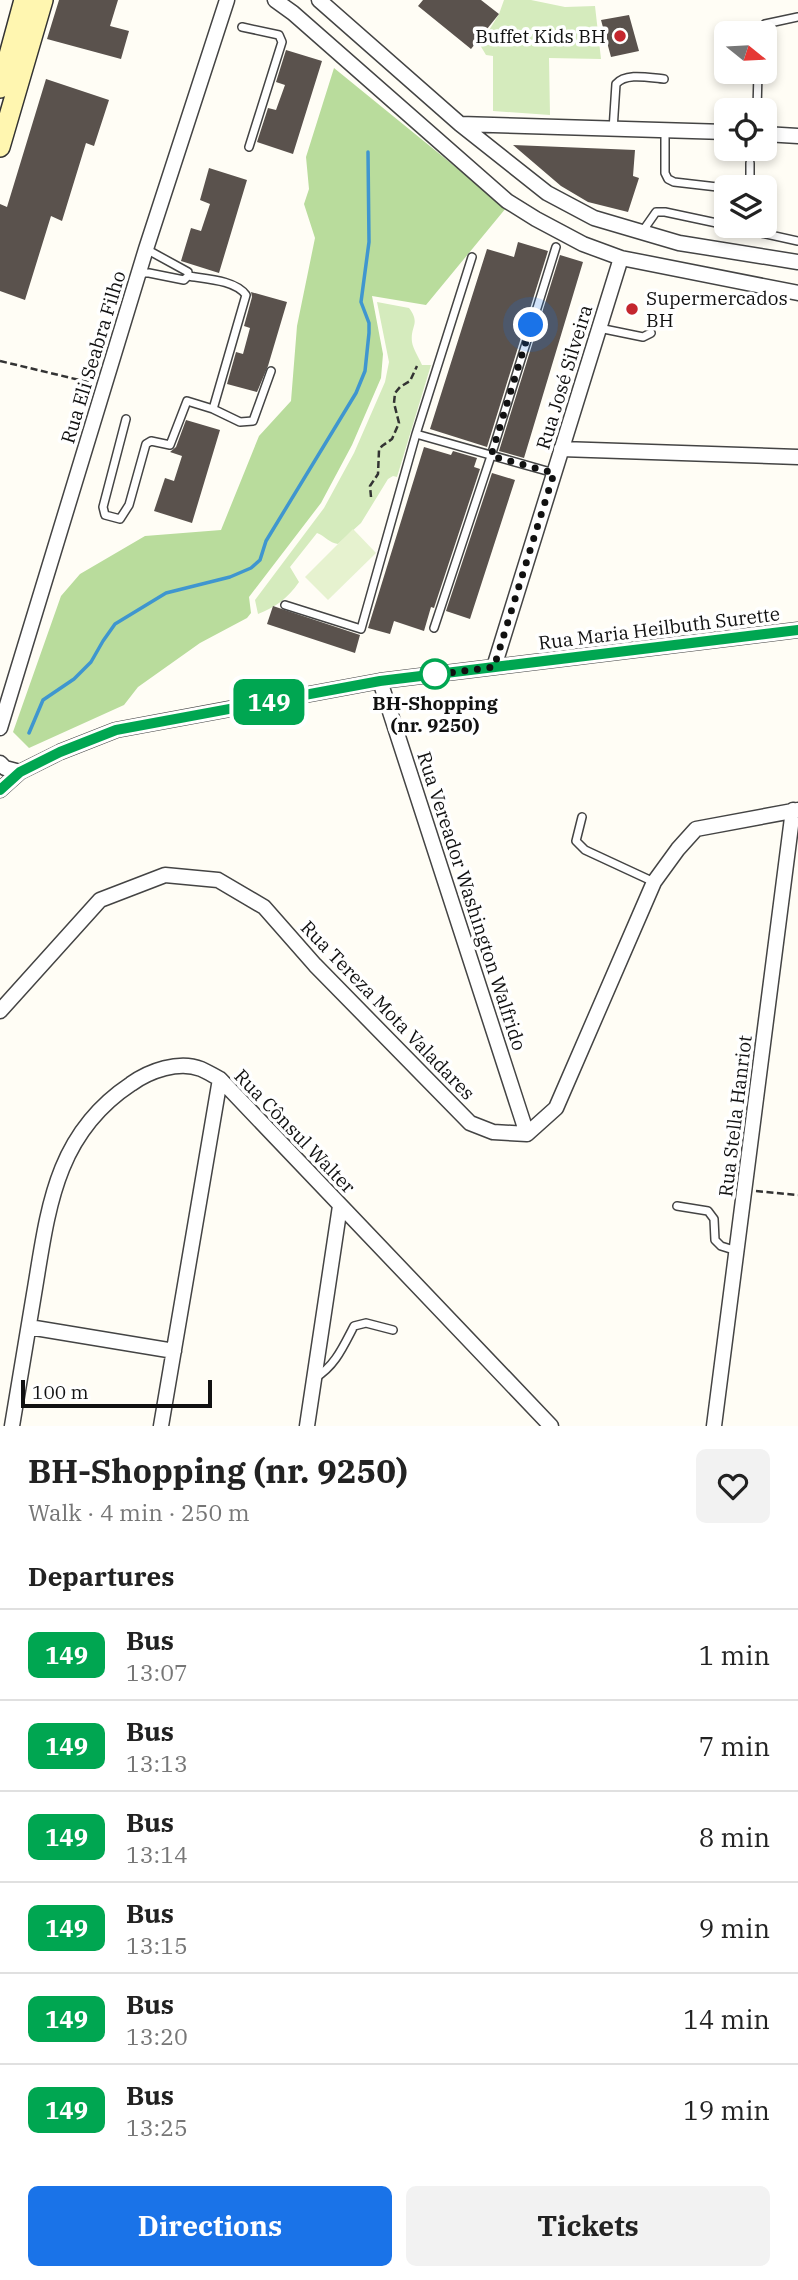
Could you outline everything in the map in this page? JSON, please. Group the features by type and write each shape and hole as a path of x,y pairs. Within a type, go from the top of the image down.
{"main road":[{"path":"0,88 24,0"},
{"path":"0,147 43,0"}],"street":[{"name":"Rua Eli Seabra Filho","path":"0,728 138,273 228,0"},
{"path":"275,0 508,201 536,219 583,244 621,258 798,293"},
{"path":"319,0 460,124 547,194 594,218 679,243 798,262"},
{"path":"460,124 714,132"},
{"path":"777,135 798,136"},
{"name":"Rua José Silveira","path":"494,667 621,258"},
{"path":"561,449 798,457"},
{"name":"Rua Maria Heilbuth Surette","path":"0,790 20,772 60,752 116,730 380,681 798,630"},
{"name":"Rua Vereador Washington Walfrido","path":"380,681 527,1134"},
{"path":"0,763 5,768 20,772"},
{"path":"527,1134 556,1108 654,882 678,849 696,829 796,810"},
{"name":"Rua Stella Hanriot","path":"715,1426 796,810"},
{"name":"Rua Tereza Mota Valadares","path":"0,1012 100,900 165,875 218,880 264,907 315,965 470,1123 493,1132 527,1134"},
{"name":"Rua Cônsul Walter","path":"12,1426 48,1212 60,1170 80,1132 108,1101 145,1074 171,1067 199,1068 220,1079 551,1426"},
{"path":"161,1426 220,1079"},
{"path":"307,1426 340,1206"},
{"path":"29,1327 174,1351"}],"lane":[{"path":"777,21 798,17"},
{"path":"243,27 279,35 282,42 248,147"},
{"path":"613,130 616,84 620,79 664,79"},
{"path":"665,131 665,173 668,179 714,187"},
{"path":"750,163 750,175"},
{"path":"642,232 656,212 714,222"},
{"path":"777,236 798,241"},
{"path":"434,628 556,247"},
{"path":"146,249 188,272 188,276"},
{"path":"285,605 361,629 416,434 472,257"},
{"path":"138,273 184,280 188,276"},
{"path":"188,276 229,284 246,295 213,409"},
{"path":"599,328 643,337 651,333"},
{"path":"126,419 103,506 105,515 120,519 129,505 146,444 151,441 170,445 187,401 213,409 240,422 253,421 271,371"},
{"path":"416,434 554,473"},
{"path":"582,817 576,841 585,850 654,882"},
{"path":"677,1206 708,1211 714,1219 715,1240 721,1246 737,1251"},
{"path":"314,1379 334,1362 354,1326 366,1322 393,1331"}],"path":[{"path":"0,360 104,386"},
{"path":"371,497 370,486 378,474 379,450 391,439 399,423 394,403 395,393 410,381 417,366"},
{"path":"746,1190 798,1195"}],"green space":[{"path":"504,0 531,0 565,7 595,6 601,59 549,58 550,115 493,111 493,56 486,55 480,45 499,14"},
{"path":"334,68 506,208 426,305 372,296 383,354 381,378 352,445 321,503 249,597 251,613 247,618 200,643 138,687 124,705 29,748 13,732 61,596 80,574 145,536 221,530 259,436 291,401 297,326 315,238 304,204 309,189 306,157"},
{"path":"377,302 409,308 415,322 412,337 414,348 422,365 431,365 397,477 388,479 361,523 338,544 317,533 290,567 299,582 281,601 258,614 255,600 324,508 354,453 385,382 389,362"},
{"path":"353,529 376,553 328,600 305,577"}],"building":[{"path":"59,0 118,0 110,26 129,31 121,59 47,39"},
{"path":"423,0 481,0 499,14 471,49 418,6"},
{"name":"Buffet Kids BH","path":"629,15 639,51 611,57 601,20"},
{"path":"286,50 322,61 293,154 257,142 268,108 276,110 285,85 276,82"},
{"path":"46,79 109,100 94,146 86,143 62,221 51,216 25,300 0,291 0,204 7,207"},
{"path":"513,145 635,150 633,176 639,178 628,212 588,202 561,186"},
{"path":"209,168 247,180 219,273 181,261 191,228 201,231 210,204 200,200"},
{"path":"518,242 548,251 487,447 430,429 487,249 514,257"},
{"path":"560,255 583,262 524,458 499,451"},
{"path":"251,292 287,302 268,366 257,392 227,384 236,352 243,354 250,328 244,326"},
{"path":"186,420 220,430 192,523 154,511 165,478 174,481 182,456 170,452 176,447"},
{"path":"424,447 451,455 453,451 477,458 474,467 480,469 424,631 394,621 390,634 368,628"},
{"path":"492,473 515,480 470,619 446,611"},
{"path":"273,606 360,635 355,653 267,624"}],"waterway":[{"path":"29,733 43,700 74,679 91,662 115,624 166,593 230,577 251,568 260,560 266,541 356,393 365,371 369,323 361,302 369,242 368,152"}],"bus line":[{"name":"149","path":"0,790 20,772 60,752 116,730 380,681 798,630"}],"place":[{"name":"Buffet Kids BH","path":"620,36"},
{"name":"Supermercados BH","path":"632,309"},
{"name":"BH-Shopping (nr. 9250)","path":"435,674"}],"route":[{"path":"435,674 425,676 494,667 554,473 491,456 531,325"}]}
